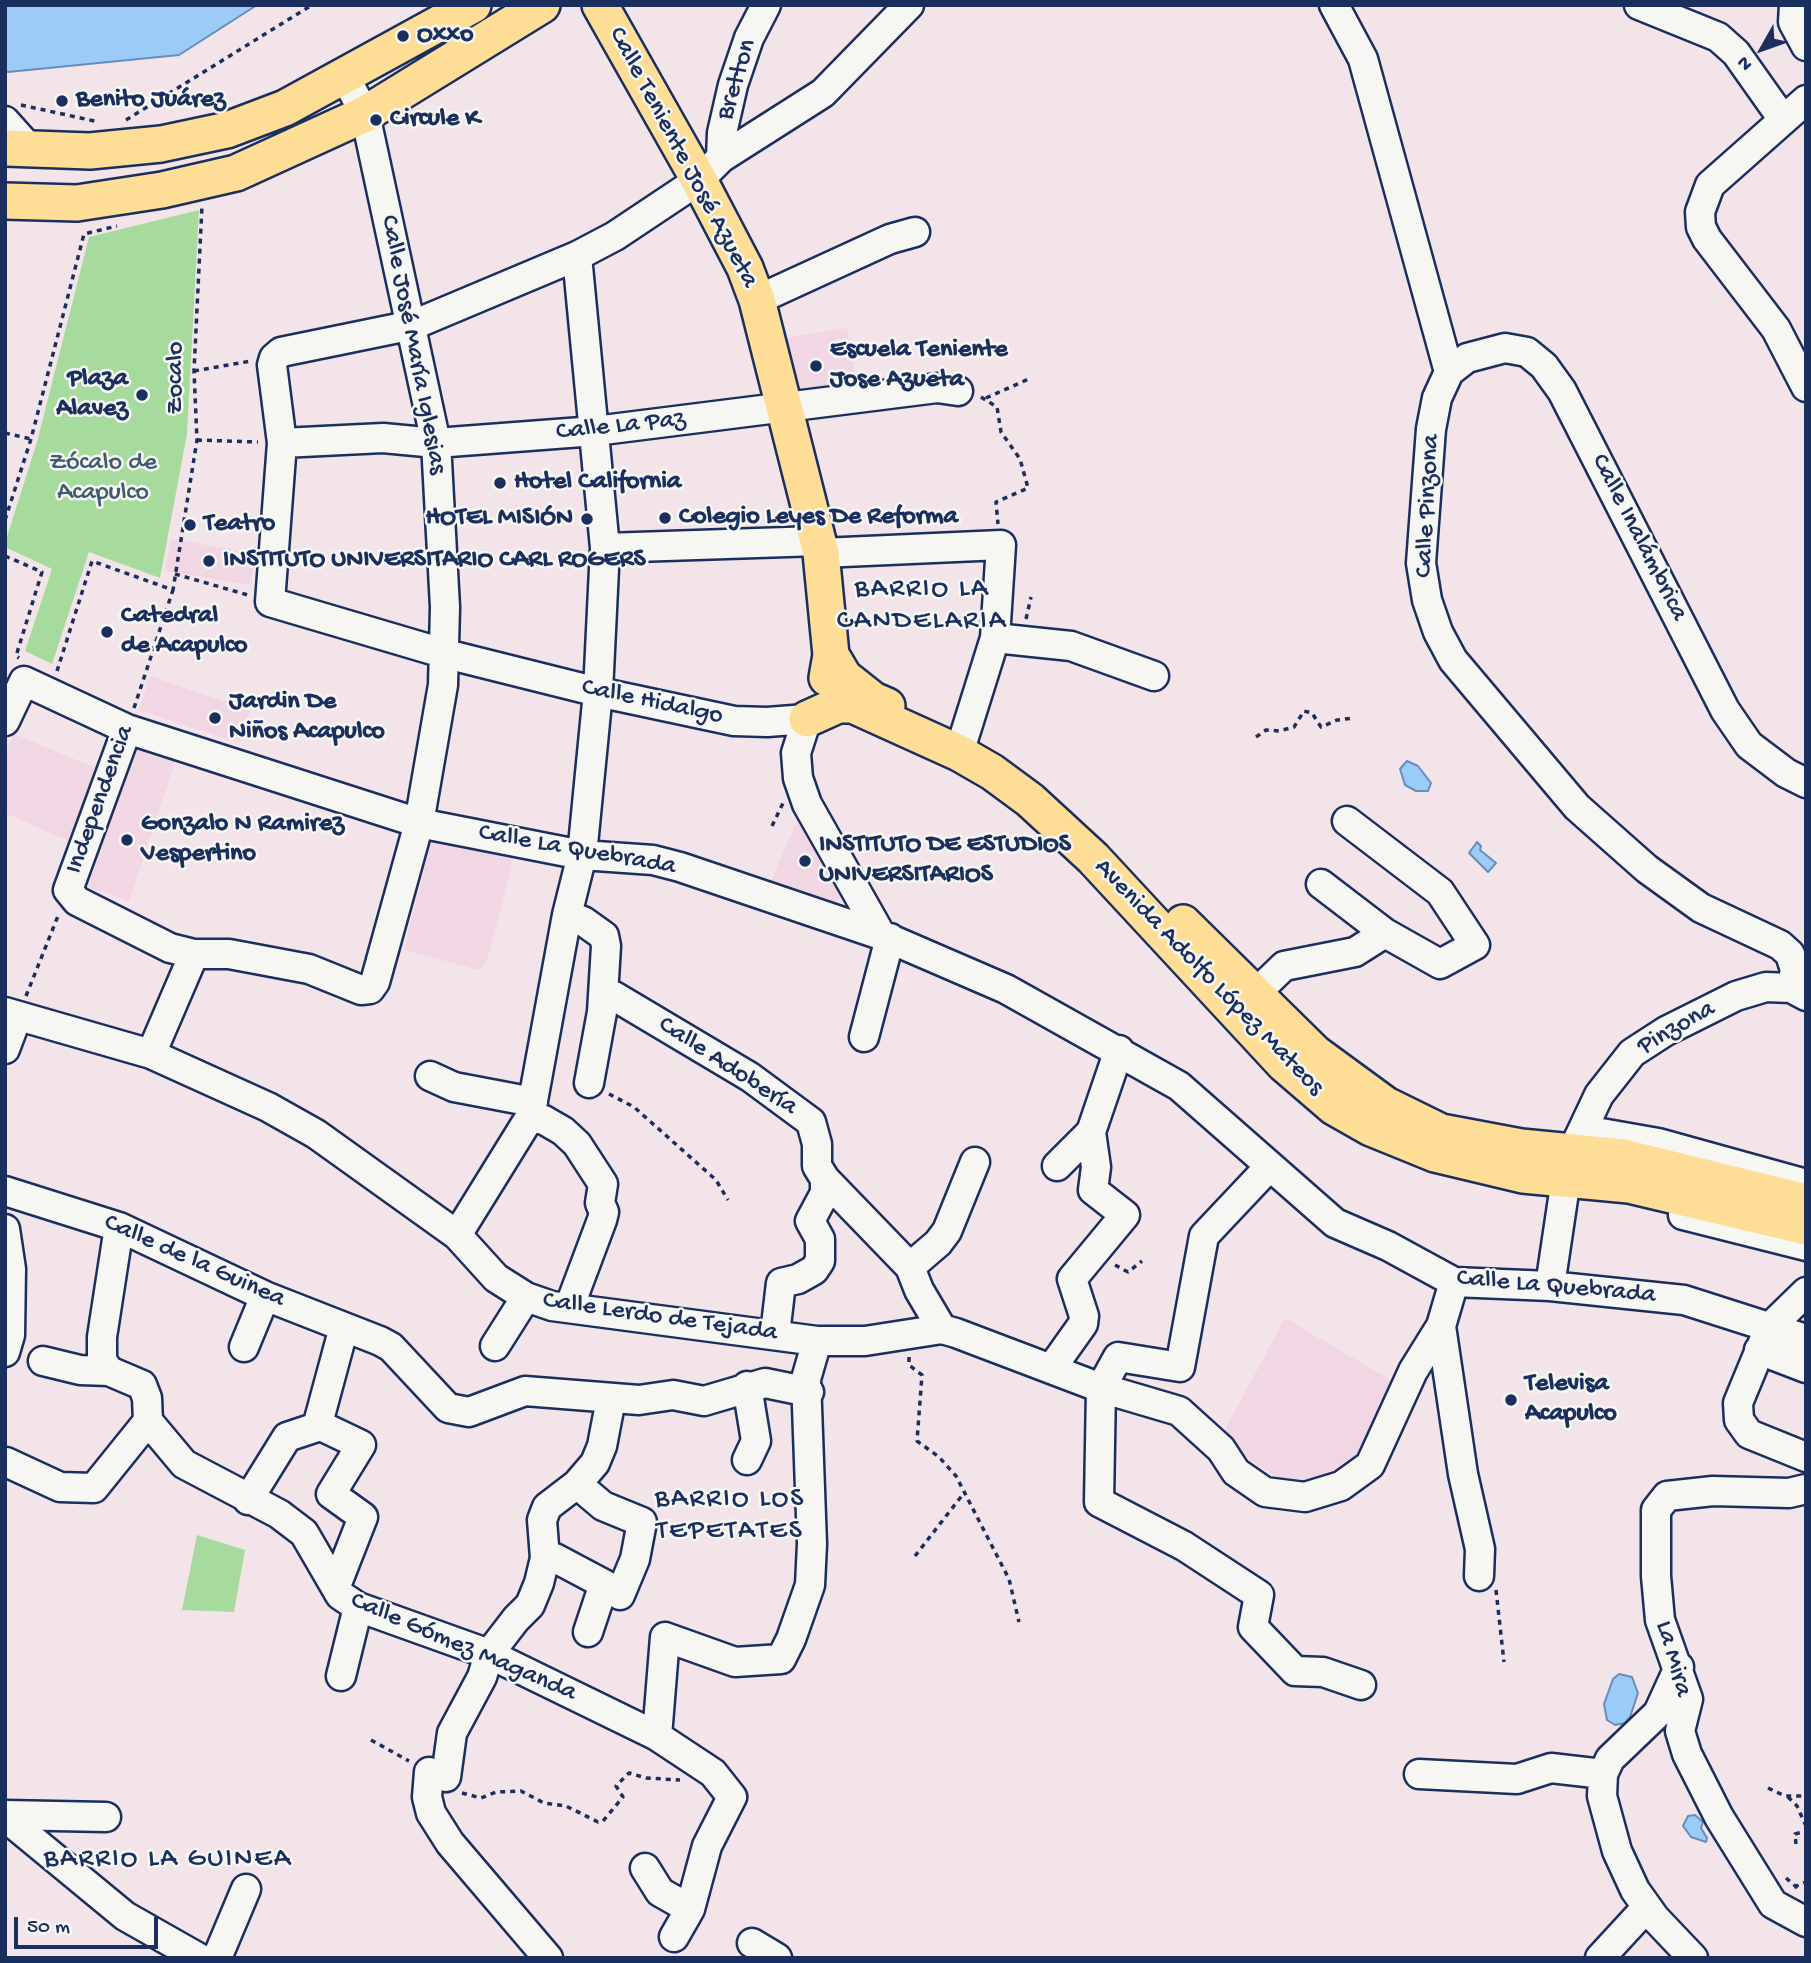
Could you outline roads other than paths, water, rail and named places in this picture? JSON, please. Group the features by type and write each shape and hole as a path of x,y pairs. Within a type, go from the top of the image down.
{"main road":[{"path":"17,149 90,151 161,145 227,130 285,108 473,5"},
{"path":"5,201 77,203 163,190 236,173 365,114 542,5"},
{"name":"Calle Teniente José Azueta","path":"600,5 710,169 757,300 820,547 831,655 828,677 807,719"},
{"name":"Avenida Adolfo López Mateos","path":"831,655 844,677 871,705 962,746 1000,759 1039,788 1101,844 1315,1053 1386,1105 1441,1132 1521,1147 1629,1185 1806,1227"},
{"name":"Avenida Adolfo López Mateos","path":"807,719 838,705 871,705"},
{"name":"Avenida Adolfo López Mateos","path":"962,746 1030,800 1093,858 1275,1055 1334,1107 1371,1128 1435,1154 1523,1175 1572,1163 1623,1157 1806,1202"}],"street":[{"name":"Bretton","path":"710,169 733,85 749,38 765,5"},
{"path":"282,443 274,358 281,352 413,324 577,256 615,236 823,93 909,5"},
{"path":"1334,5 1363,60 1450,372"},
{"path":"1639,5 1718,37 1736,53 1782,118"},
{"path":"1794,5 1793,22 1806,46"},
{"name":"Calle José María Iglesias","path":"345,77 365,114 413,324 436,443 446,654 419,823 375,982 370,989"},
{"path":"1806,100 1782,118 1753,149 1710,185 1700,212 1701,227 1707,239 1776,329 1806,387"},
{"path":"11,113 17,149"},
{"path":"757,300 890,239 915,232"},
{"path":"457,1235 532,1110 567,915 582,855 598,692 605,548 577,256"},
{"name":"Calle Inalámbrica","path":"1450,372 1467,358 1505,348 1527,352 1544,366 1569,403 1725,710 1749,745 1786,773 1806,783"},
{"name":"Calle Pinzona","path":"1450,372 1437,398 1431,429 1421,563 1427,600 1453,660 1577,807 1647,869 1701,908 1780,944 1790,954 1798,992"},
{"name":"Calle La Paz","path":"282,443 383,438 436,443 595,431 937,388 958,391"},
{"name":"Calle Hidalgo","path":"282,443 270,602 446,654 598,692 734,720 767,722 807,719"},
{"path":"605,548 1002,545 995,638 962,746"},
{"path":"995,638 1071,646 1154,676"},
{"name":"Calle La Quebrada","path":"5,721 31,670 127,729 419,823 582,855 653,860 885,937 1006,989 1179,1086 1335,1223 1388,1246 1454,1282 1550,1286 1684,1300 1764,1339"},
{"path":"807,719 796,752 798,778 807,804 885,937 864,1037"},
{"name":"Independencia","path":"127,729 68,890 77,901 170,948 194,954 220,953 282,964 309,970 361,990 370,989"},
{"path":"1321,884 1385,933 1440,964 1475,946 1440,891 1347,821"},
{"path":"567,915 583,921 604,936 604,994 589,1083"},
{"path":"1255,994 1284,966 1355,952 1385,933"},
{"path":"151,1054 194,954"},
{"name":"Pinzona","path":"1572,1163 1599,1095 1632,1053 1666,1031 1736,996 1766,987 1798,992"},
{"name":"Calle Adobería","path":"604,994 614,996 796,1109 811,1122 817,1143 817,1166 825,1179"},
{"path":"5,1049 11,1015"},
{"name":"Calle Lerdo de Tejada","path":"11,1015 151,1054 268,1107 316,1134 457,1235 496,1278 526,1297 569,1308 817,1341 864,1341 942,1329 1101,1388 1179,1411 1221,1449 1236,1472 1265,1492 1305,1497 1341,1486 1370,1465 1413,1371 1441,1326"},
{"path":"1057,1166 1091,1132 1119,1050"},
{"path":"430,1076 454,1087 532,1110 577,1144 603,1184 600,1203 604,1212 602,1220 569,1308"},
{"path":"1051,1369 1083,1324 1084,1315 1072,1279 1125,1215 1093,1190 1096,1167 1091,1132"},
{"path":"1572,1163 1658,1143 1806,1184"},
{"path":"910,1266 938,1243 947,1231 975,1162"},
{"path":"1572,1163 1618,1199 1806,1246"},
{"path":"1550,1286 1572,1163"},
{"path":"1270,1166 1204,1236 1180,1367 1118,1357 1101,1388 1099,1502 1184,1546 1259,1595 1253,1627 1295,1671 1323,1672 1361,1685"},
{"path":"825,1179 910,1266 919,1290 942,1329"},
{"path":"775,1334 780,1283 798,1279 814,1270 821,1261 820,1239 810,1221 825,1193 825,1179"},
{"name":"Calle de la Guinea","path":"5,1191 119,1227 265,1296 380,1341 391,1347 448,1408 470,1412 524,1391 639,1400 673,1395 704,1401 747,1386 765,1383 809,1392"},
{"path":"109,1371 102,1360 101,1352 119,1227"},
{"path":"5,1229 11,1269 10,1335 5,1352"},
{"path":"1454,1282 1441,1326 1463,1474 1488,1579"},
{"path":"1806,1292 1764,1339 1738,1404 1739,1420 1749,1434 1806,1457"},
{"path":"244,1347 265,1296"},
{"path":"495,1346 526,1297"},
{"path":"317,1424 344,1327"},
{"path":"1764,1339 1806,1339"},
{"path":"1764,1339 1806,1368"},
{"path":"657,1736 665,1637 735,1662 781,1659 791,1639 810,1586 809,1392 806,1379 817,1341"},
{"path":"6,1462 60,1487 94,1488 148,1421 147,1398 142,1385 109,1371 80,1370 43,1361"},
{"path":"747,1386 756,1440 747,1460"},
{"path":"548,1958 450,1843 430,1813 427,1797 452,1734 482,1677 489,1654 530,1605 545,1558 542,1520 547,1507 578,1485 595,1463 603,1446 611,1399"},
{"name":"Calle Gómez Maganda","path":"148,1421 184,1464 279,1514 304,1533 340,1595 358,1607 489,1654 657,1736 713,1773 732,1797 707,1846 690,1909"},
{"path":"248,1500 287,1437 317,1424 361,1444 331,1494 363,1517 335,1586"},
{"path":"545,1558 555,1558 620,1595 635,1559 642,1522 603,1506 578,1485"},
{"name":"La Mira","path":"1806,1489 1789,1493 1686,1493 1667,1496 1656,1510 1656,1576 1660,1620 1679,1667 1688,1699 1680,1731 1687,1754 1719,1817 1773,1903 1806,1922"},
{"path":"588,1632 604,1584"},
{"path":"341,1676 358,1607"},
{"path":"1679,1667 1658,1713 1610,1759 1603,1774 1602,1796 1618,1851 1635,1890 1693,1958"},
{"path":"1419,1774 1517,1779 1550,1768 1603,1774"},
{"path":"5,1816 106,1817"},
{"path":"5,1816 125,1916 199,1958"},
{"path":"645,1868 660,1892 690,1909 674,1937"},
{"path":"217,1958 246,1889"},
{"path":"1600,1958 1647,1907"},
{"path":"752,1944 777,1958"}],"water":[{"path":"5,5 257,5 179,55 8,72 5,70"},
{"path":"1407,761 1418,766 1431,783 1428,791 1416,791 1405,785 1400,769"},
{"path":"1477,842 1481,846 1480,850 1496,863 1488,872 1469,853"},
{"path":"1619,1674 1632,1677 1638,1693 1630,1717 1625,1723 1615,1725 1607,1720 1604,1704 1613,1679"},
{"path":"1695,1815 1703,1822 1701,1828 1707,1838 1706,1842 1691,1837 1683,1826 1688,1816"}],"place":[{"name":"Oxxo","path":"403,36"},
{"name":"Benito Juárez","path":"62,101"},
{"name":"Circule K","path":"376,120"},
{"name":"Escuela Teniente Jose Azueta","path":"816,366"},
{"name":"Plaza Alavez","path":"142,395"},
{"name":"Hotel California","path":"500,483"},
{"name":"Colegio Leyes De Reforma","path":"665,518"},
{"name":"HOTEL MISIÓN","path":"587,519"},
{"name":"Teatro","path":"190,525"},
{"name":"INSTITUTO UNIVERSITARIO CARL ROGERS","path":"209,561"},
{"name":"Catedral de Acapulco","path":"107,632"},
{"name":"Jardin De Niños Acapulco","path":"215,718"},
{"name":"Gonzalo N Ramirez Vespertino","path":"127,840"},
{"name":"INSTITUTO DE ESTUDIOS UNIVERSITARIOS","path":"805,861"},
{"name":"Televisa Acapulco","path":"1511,1400"}],"district":[{"name":"BARRIO LA CANDELARIA","path":"922,607"},
{"name":"BARRIO LOS TEPETATES","path":"730,1517"},
{"name":"BARRIO LA GUINEA","path":"168,1861"}],"park label":[{"name":"Zócalo de Acapulco","path":"103,479"}]}
